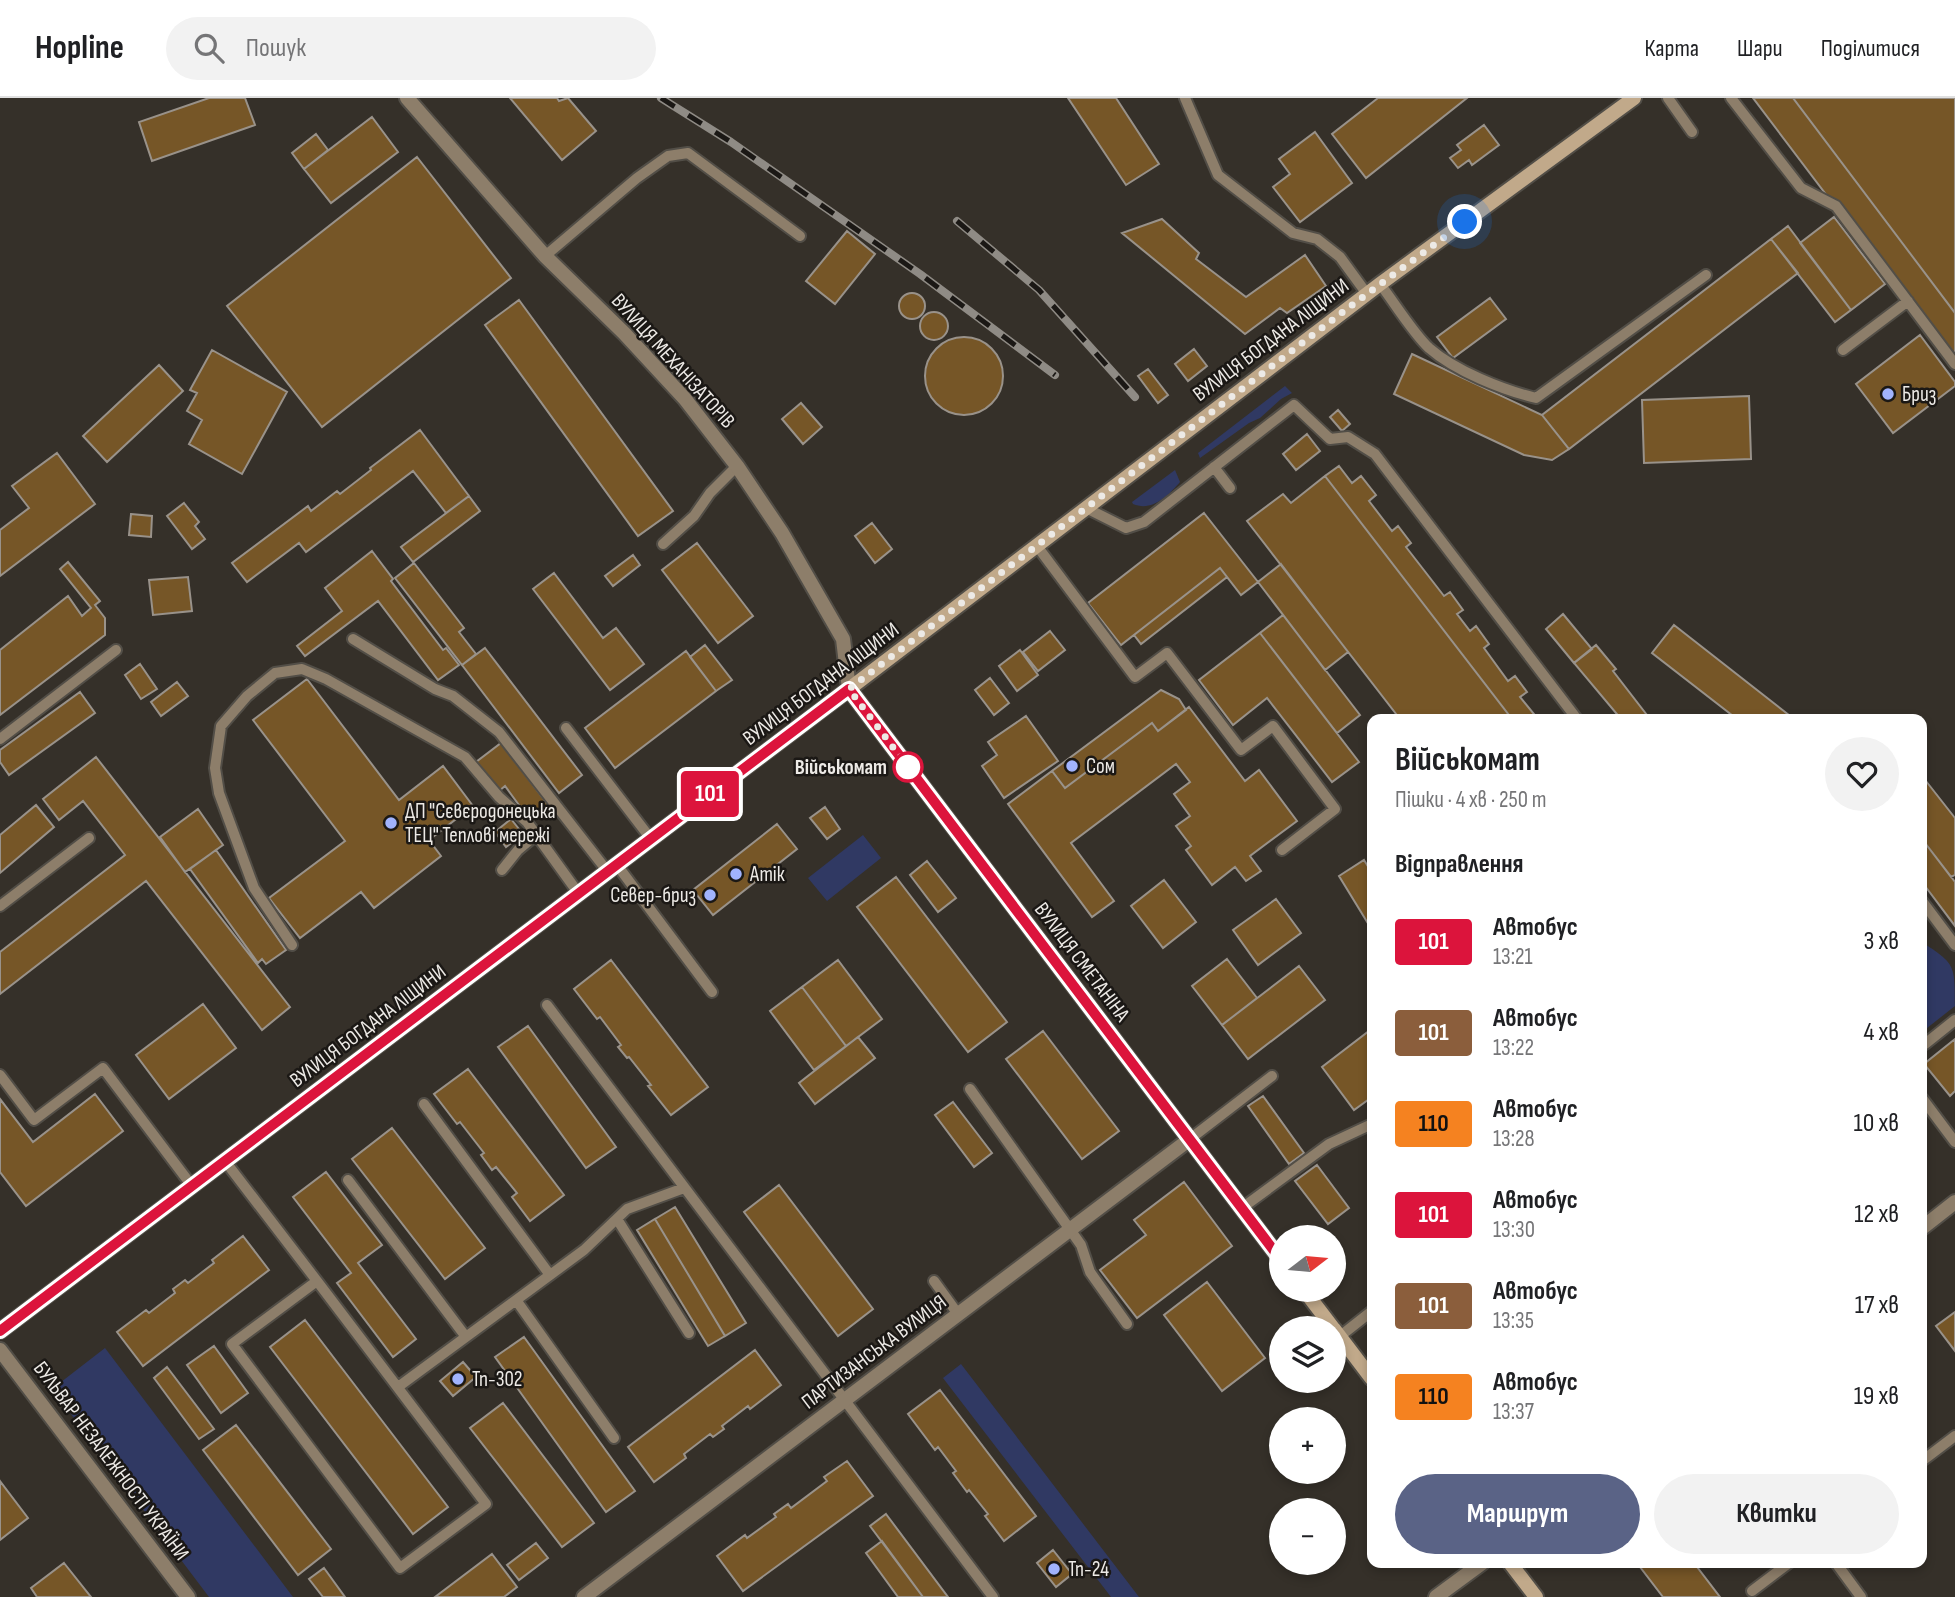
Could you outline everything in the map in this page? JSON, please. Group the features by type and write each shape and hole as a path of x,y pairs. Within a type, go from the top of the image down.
{"main road":[{"name":"ВУЛИЦЯ БОГДАНА ЛІЩИНИ","path":"0,1331 1380,284 1634,98"},
{"name":"ВУЛИЦЯ СМЕТАНІНА","path":"849,689 1269,1244"},
{"path":"1313,1302 1324,1316"},
{"path":"1346,1345 1367,1373"},
{"path":"1514,1568 1536,1597"}],"street":[{"name":"ВУЛИЦЯ МЕХАНІЗАТОРІВ","path":"407,98 545,256 624,333 676,389 737,466 782,533 843,639 849,689"},
{"name":"ПАРТИЗАНСЬКА ВУЛИЦЯ","path":"584,1597 1190,1139"},
{"path":"1927,1224 1955,1202"},
{"name":"БУЛЬВАР НЕЗАЛЕЖНОСТІ УКРАЇНИ","path":"0,1350 188,1597"},
{"path":"1436,1597 1475,1568"}],"lane":[{"path":"1185,98 1218,175 1293,233 1317,239 1340,257 1367,294"},
{"path":"1668,98 1692,132"},
{"path":"1731,98 1801,188 1836,205 1955,364"},
{"path":"545,256 637,178 668,156 688,153 800,236"},
{"path":"1380,284 1428,347 1451,363 1513,393 1536,398 1706,275"},
{"path":"1843,350 1908,300"},
{"path":"1086,509 1126,528 1144,522 1294,405 1330,439 1348,437 1375,454 1573,714"},
{"path":"663,544 694,516 710,493 737,466"},
{"path":"1214,467 1230,488"},
{"path":"1037,546 1135,677 1167,653 1241,750 1273,726 1335,809 1282,850"},
{"path":"353,639 435,689 453,696 499,732 712,992"},
{"path":"0,739 116,650"},
{"path":"292,945 254,888 219,793 215,768 221,726 247,696 275,673 302,669 326,679 465,757 499,797 527,822 579,894"},
{"path":"566,728 651,839"},
{"path":"502,870 518,850 536,835"},
{"path":"0,906 89,838"},
{"path":"1927,908 1955,945"},
{"path":"547,1005 993,1597"},
{"path":"1927,1042 1955,1020"},
{"path":"0,1074 34,1120 103,1068 192,1186"},
{"path":"1190,1139 1272,1076"},
{"path":"971,1089 1082,1245 1090,1272 1127,1324"},
{"path":"424,1104 550,1275"},
{"path":"1927,1105 1955,1142"},
{"path":"1242,1208 1329,1144 1367,1126"},
{"path":"225,1161 317,1281 398,1387 486,1504 400,1568 232,1344 317,1281"},
{"path":"348,1180 466,1336"},
{"path":"398,1387 584,1250 627,1209 684,1188"},
{"path":"617,1219 689,1333"},
{"path":"934,1281 958,1314"},
{"path":"516,1300 614,1438"},
{"path":"1346,1325 1367,1314"},
{"path":"1927,1457 1955,1436"},
{"path":"1752,1591 1782,1568"},
{"path":"1840,1568 1861,1597"}],"shaded area":[{"path":"1285,386 1292,393 1200,458 1198,453"},
{"path":"1175,470 1180,482 1165,497 1147,506 1133,504 1132,502"},
{"path":"863,835 881,858 827,901 808,878"},
{"path":"1927,945 1951,966 1955,1006 1927,1028"},
{"path":"105,1348 293,1597 209,1597 52,1389"},
{"path":"961,1364 1139,1597 1111,1597 943,1378"}],"building":[{"path":"209,98 245,98 255,125 152,161 139,122"},
{"path":"510,98 557,98 559,101 568,98 596,131 562,160"},
{"path":"1068,98 1116,98 1159,164 1126,185"},
{"path":"1378,98 1467,98 1366,178 1332,134"},
{"path":"1753,98 1793,98 1955,313 1955,365"},
{"path":"1793,98 1955,98 1955,313"},
{"path":"372,117 398,152 331,203 304,169"},
{"path":"1484,125 1499,145 1472,165 1469,160 1458,168 1450,158 1461,150 1457,145"},
{"path":"1315,132 1352,183 1300,222 1273,187 1290,174 1279,159"},
{"path":"316,134 328,150 304,169 292,153"},
{"path":"417,157 511,278 322,427 227,306"},
{"path":"1834,217 1885,284 1851,310 1800,243"},
{"path":"1162,219 1199,253 1196,259 1246,297 1305,255 1326,286 1287,313 1280,308 1245,334 1122,233"},
{"path":"1788,226 1851,310 1835,322 1771,239"},
{"path":"847,231 875,254 835,304 806,281"},
{"path":"1771,239 1798,273 1569,449 1542,415"},
{"path":"912,293 921,297 925,306 921,315 912,319 903,315 899,306 903,297"},
{"path":"1490,298 1506,319 1453,358 1437,337"},
{"path":"519,300 673,511 638,536 485,325"},
{"path":"934,312 944,316 948,326 944,336 934,340 924,336 920,326 924,316"},
{"path":"1920,335 1955,382 1955,386 1893,433 1856,384"},
{"path":"964,337 979,340 992,348 1000,361 1003,376 1000,391 992,404 979,412 964,415 949,412 936,404 928,391 925,376 928,361 936,348 949,340"},
{"path":"1194,349 1207,366 1188,381 1175,364"},
{"path":"212,350 287,392 242,474 189,444 202,420 187,411 197,393 190,390"},
{"path":"1412,354 1542,415 1569,449 1552,460 1524,455 1394,394"},
{"path":"159,365 183,391 107,462 83,436"},
{"path":"1148,369 1168,395 1158,403 1138,376"},
{"path":"1749,396 1751,459 1644,463 1642,400"},
{"path":"801,403 822,427 803,444 782,419"},
{"path":"1338,410 1350,424 1342,431 1330,417"},
{"path":"420,430 469,496 446,513 413,471 306,552 299,543 247,582 232,563 308,506 311,511 337,491 340,494"},
{"path":"1307,434 1320,451 1296,470 1283,454"},
{"path":"57,453 95,504 0,576 0,530 29,508 12,486"},
{"path":"1339,466 1352,483 1361,476 1376,495 1369,501 1392,531 1398,526 1411,543 1406,547 1444,596 1450,592 1463,610 1457,614 1470,631 1476,626 1489,644 1484,648 1508,681 1515,676 1527,692 1520,697 1534,714 1508,714 1325,476"},
{"path":"1325,476 1508,714 1396,714 1247,521 1283,494 1291,503"},
{"path":"469,496 480,511 413,562 401,547"},
{"path":"184,503 199,522 195,526 205,539 192,549 167,516"},
{"path":"1204,513 1258,582 1241,595 1220,568 1121,645 1088,603"},
{"path":"131,514 152,516 151,537 129,535"},
{"path":"872,523 892,549 875,563 855,536"},
{"path":"697,543 753,616 718,643 662,570"},
{"path":"372,551 443,650 446,648 459,665 438,680 378,601 305,656 297,646 342,611 325,588"},
{"path":"633,555 640,565 613,586 605,576"},
{"path":"68,562 100,601 95,605 105,618 105,635 0,715 0,650 68,596 82,616 91,608 60,569"},
{"path":"414,563 464,628 459,632 476,654 462,665 395,578"},
{"path":"1281,564 1348,652 1325,670 1258,582"},
{"path":"1220,568 1227,577 1141,644 1134,635"},
{"path":"554,573 603,638 616,628 644,664 610,690 533,589"},
{"path":"188,577 192,611 153,615 149,580"},
{"path":"1563,614 1592,649 1574,663 1546,629"},
{"path":"1283,615 1360,715 1337,733 1260,633"},
{"path":"1674,625 1788,714 1731,714 1652,653"},
{"path":"1050,631 1065,650 1038,671 1023,652"},
{"path":"1260,633 1359,762 1332,782 1267,698 1233,725 1199,680"},
{"path":"705,645 732,680 716,691 690,657"},
{"path":"1596,645 1646,714 1617,714 1574,663"},
{"path":"485,648 582,775 559,793 462,665"},
{"path":"1020,650 1038,675 1017,691 999,666"},
{"path":"686,651 716,691 615,768 585,728"},
{"path":"140,664 157,689 141,699 125,675"},
{"path":"990,678 1009,703 994,715 975,690"},
{"name":"ДП \"Сєвєродонецька ТЕЦ\" Теплові мережі","path":"307,679 399,800 443,766 473,806 429,840 441,856 374,908 361,892 300,938 269,898 345,841 253,720"},
{"path":"177,682 188,696 161,716 151,702"},
{"path":"1161,690 1179,699 1186,710 1158,731 1152,723 1065,788 1052,771"},
{"path":"80,692 95,713 9,775 0,762 0,750"},
{"path":"1189,707 1245,781 1259,770 1297,821 1250,856 1261,871 1246,881 1235,867 1212,885 1186,850 1191,846 1176,826 1190,816 1174,794 1190,782 1176,764 1071,843 1114,901 1092,917 1008,804 1052,771 1065,788 1152,723 1158,731"},
{"path":"1026,716 1058,761 1004,798 982,766 997,755 988,742"},
{"path":"501,743 549,806 530,820 505,786 499,791 476,762"},
{"path":"96,757 290,1007 262,1030 146,881 0,994 0,952 125,855 83,801 59,820 43,799"},
{"path":"1927,782 1955,818 1955,875 1951,877 1927,846"},
{"path":"36,805 54,827 0,873 0,835"},
{"path":"825,807 840,829 827,839 810,818"},
{"path":"198,809 223,845 185,872 160,837"},
{"path":"511,819 523,834 506,847 495,832"},
{"path":"777,824 797,849 713,915 693,890"},
{"path":"1927,846 1955,882 1955,926 1927,889"},
{"path":"216,850 286,950 266,964 262,959 258,963 190,869"},
{"path":"1364,860 1367,865 1367,922 1339,876"},
{"path":"927,861 956,898 938,912 910,875"},
{"path":"896,877 1007,1022 968,1052 857,907"},
{"path":"1164,880 1196,922 1163,948 1131,906"},
{"path":"1276,899 1301,933 1258,965 1233,930"},
{"path":"1227,959 1257,998 1222,1025 1192,986"},
{"path":"611,960 708,1087 671,1115 648,1086 651,1085 618,1047 621,1045 600,1017 597,1019 574,989"},
{"path":"838,960 882,1019 846,1046 802,987"},
{"path":"1299,966 1325,1000 1248,1059 1222,1025"},
{"path":"802,987 846,1046 814,1070 770,1011"},
{"path":"203,1004 236,1048 169,1099 136,1055"},
{"path":"528,1026 616,1147 586,1168 498,1047"},
{"path":"1043,1031 1119,1131 1082,1159 1006,1059"},
{"path":"1367,1033 1367,1101 1354,1110 1322,1067"},
{"path":"858,1037 875,1058 815,1104 799,1083"},
{"path":"1955,1039 1955,1091 1950,1096 1927,1068 1927,1062"},
{"path":"468,1069 564,1195 530,1221 512,1197 517,1193 496,1167 492,1170 481,1155 484,1153 434,1094"},
{"path":"95,1094 123,1131 26,1206 0,1172 0,1099 33,1142"},
{"path":"1263,1096 1304,1153 1289,1164 1248,1106"},
{"path":"953,1102 992,1153 974,1167 935,1115"},
{"path":"392,1128 485,1248 445,1279 352,1159"},
{"path":"1317,1165 1349,1208 1328,1224 1295,1181"},
{"path":"326,1172 382,1245 358,1263 416,1339 393,1357 337,1283 351,1273 293,1197"},
{"path":"1184,1182 1232,1246 1137,1318 1100,1270 1146,1235 1134,1220"},
{"path":"779,1185 873,1309 838,1336 744,1212"},
{"path":"675,1207 746,1323 725,1336 655,1219"},
{"path":"655,1219 725,1336 708,1346 637,1230"},
{"path":"243,1236 269,1270 143,1366 117,1332 146,1310 149,1313 175,1293 173,1289 185,1280 188,1283"},
{"path":"1207,1282 1265,1358 1222,1391 1164,1315"},
{"path":"1955,1312 1955,1351 1936,1326"},
{"path":"305,1320 448,1507 413,1534 270,1347"},
{"path":"524,1337 635,1491 606,1512 495,1357"},
{"path":"214,1346 248,1393 221,1413 187,1365"},
{"path":"755,1350 781,1385 750,1409 748,1406 722,1426 724,1429 713,1437 710,1434 684,1454 686,1458 654,1482 628,1447"},
{"name":"Тп-302","path":"463,1362 476,1377 453,1396 440,1381"},
{"path":"167,1367 214,1429 199,1439 154,1378"},
{"path":"940,1390 1036,1516 1004,1541 985,1516 988,1514 953,1473 956,1471 938,1447 935,1450 908,1414"},
{"path":"503,1403 594,1523 562,1547 470,1428"},
{"path":"236,1425 331,1549 298,1575 203,1450"},
{"path":"847,1461 873,1496 743,1591 717,1556 776,1517 774,1514 788,1504 791,1508 827,1481 824,1477"},
{"path":"0,1481 28,1518 0,1540"},
{"path":"886,1514 948,1597 923,1597 870,1526"},
{"path":"882,1541 923,1597 898,1597 866,1553"},
{"path":"536,1543 548,1558 519,1580 507,1565"},
{"name":"Тп-24","path":"1053,1550 1072,1574 1056,1587 1037,1563"},
{"path":"492,1554 517,1587 504,1597 435,1597"},
{"path":"64,1563 91,1597 37,1597 31,1588"},
{"path":"324,1568 345,1597 323,1597 309,1579"},
{"path":"1641,1568 1698,1568 1720,1597 1663,1597"}],"railway":[{"path":"661,98 731,142 920,274 1055,375"},
{"path":"957,221 1039,290 1135,397"}],"bus line":[{"name":"101","path":"0,1331 849,689 1269,1244"}],"place":[{"name":"Бриз","path":"1888,394"},
{"name":"Сом","path":"1072,766"},
{"name":"Військомат","path":"908,767"},
{"name":"ДП \"Сєвєродонецька ТЕЦ\" Теплові мережі","path":"391,823"},
{"name":"Атік","path":"736,874"},
{"name":"Север-бриз","path":"710,895"},
{"name":"Тп-302","path":"458,1379"},
{"name":"Тп-24","path":"1054,1569"}],"route":[{"path":"908,767 849,689 1348,308 1465,222"}]}
